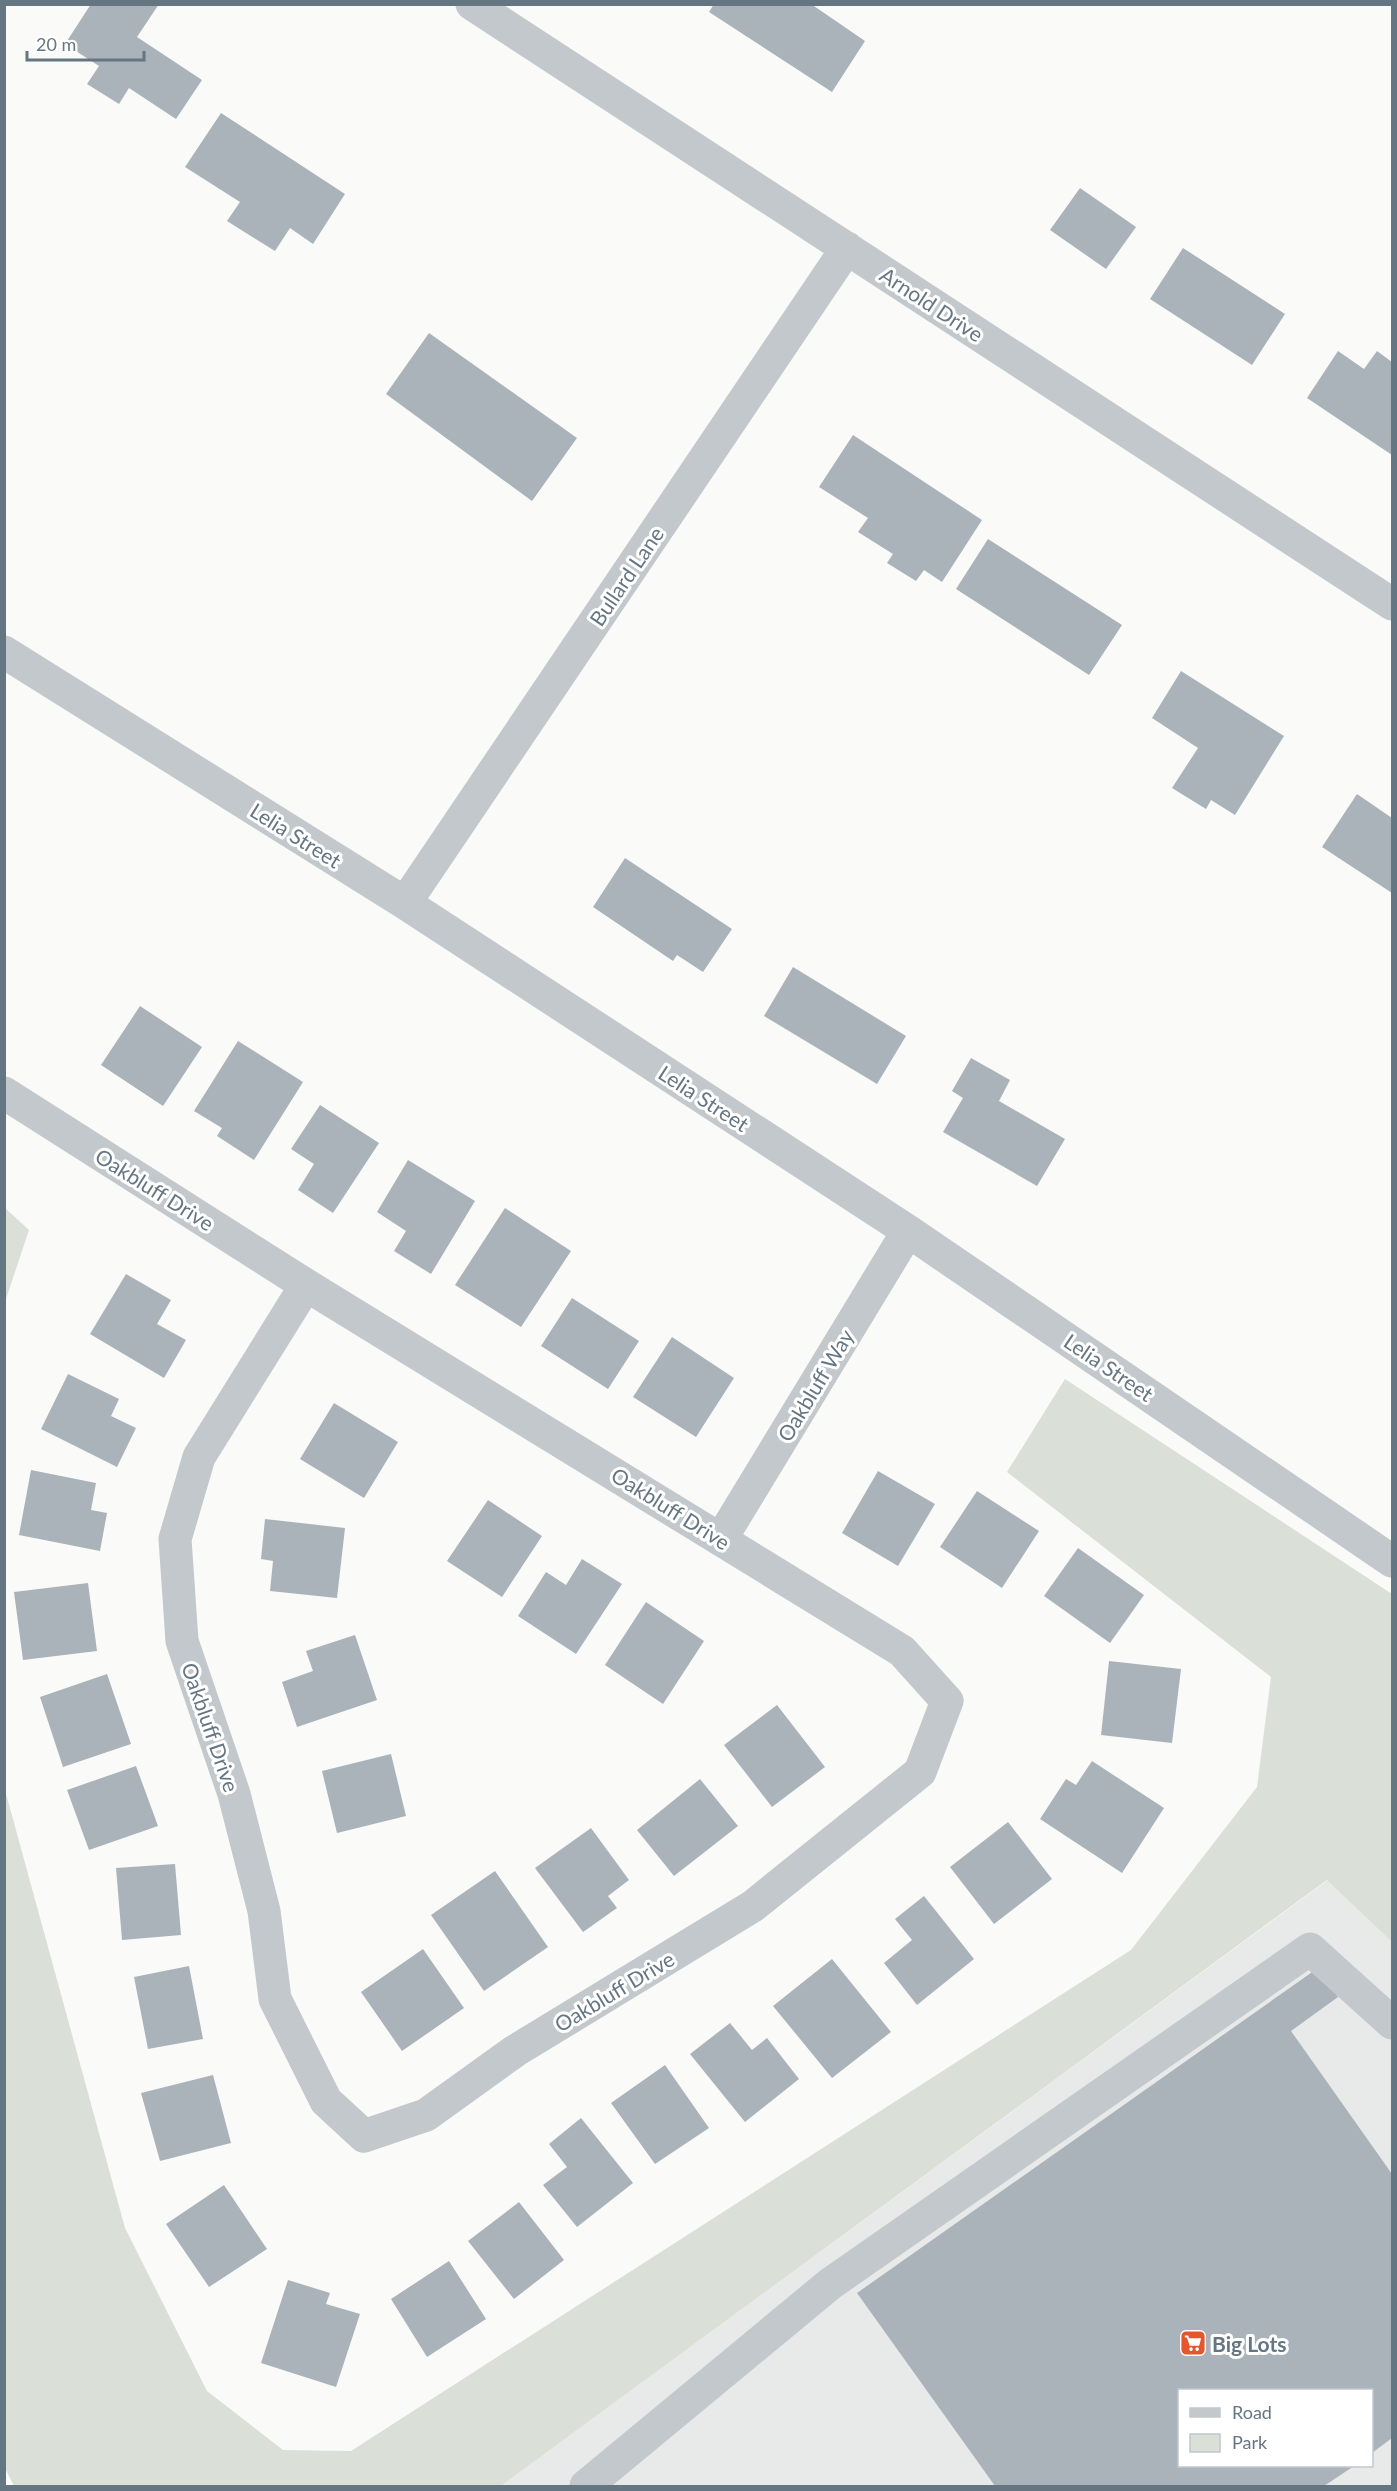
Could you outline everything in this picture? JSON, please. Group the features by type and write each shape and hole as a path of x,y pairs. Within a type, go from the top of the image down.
{"street":[{"name":"Arnold Drive","path":"472,4 1392,604"},
{"name":"Bullard Lane","path":"405,903 847,248"},
{"name":"Lelia Street","path":"4,652 405,903 908,1231 1392,1561"},
{"name":"Oakbluff Drive","path":"4,1093 306,1285 902,1652 947,1701 920,1772 753,1906 515,2051 426,2115 364,2136 326,2101 275,1999 264,1911 234,1794 182,1641 175,1551 175,1539 199,1457 306,1285"},
{"name":"Oakbluff Way","path":"721,1539 908,1231"},
{"path":"586,2487 830,2284 1310,1949 1392,2023"}],"shaded area":[{"path":"1328,1880 1392,1942 1392,2486 501,2486"}],"green space":[{"path":"5,1208 29,1230 5,1302"},
{"path":"1065,1379 1392,1594 1392,1942 1327,1880 501,2486 14,2486 4,2466 5,1790 125,2228 207,2391 283,2450 351,2451 1131,1950 1257,1787 1271,1677 1007,1472"}],"building":[{"path":"91,4 159,4 137,37 202,80 176,119 129,88 119,104 87,84 99,66 65,44"},
{"path":"714,4 811,4 865,41 832,92 709,12"},
{"path":"221,113 345,194 313,244 290,228 275,251 227,221 240,202 185,167"},
{"path":"1080,188 1136,227 1106,269 1050,230"},
{"path":"1183,248 1285,314 1252,365 1150,299"},
{"path":"429,333 577,438 532,501 386,394"},
{"path":"1338,351 1364,369 1377,351 1392,362 1392,455 1307,398"},
{"path":"853,435 982,520 942,582 924,570 916,581 887,563 893,554 858,532 868,518 819,487"},
{"path":"988,539 1122,625 1089,675 956,589"},
{"path":"1181,671 1284,736 1235,815 1211,800 1206,809 1172,788 1198,748 1152,718"},
{"path":"1357,794 1392,818 1392,893 1322,847"},
{"path":"625,858 732,929 703,972 677,955 673,961 593,907"},
{"path":"793,967 906,1036 877,1084 764,1016"},
{"path":"140,1006 202,1047 163,1106 101,1065"},
{"path":"238,1041 303,1082 254,1160 217,1136 222,1128 194,1111"},
{"path":"971,1058 1010,1080 999,1101 1065,1139 1037,1186 943,1132 963,1098 952,1091"},
{"path":"320,1105 379,1143 333,1213 298,1190 314,1164 291,1149"},
{"path":"408,1160 475,1201 431,1274 394,1251 406,1231 377,1212"},
{"path":"505,1208 571,1251 521,1327 455,1285"},
{"path":"126,1274 171,1300 157,1324 186,1340 164,1378 90,1334"},
{"path":"572,1298 639,1341 608,1389 541,1346"},
{"path":"672,1337 734,1378 696,1437 633,1397"},
{"path":"68,1374 119,1399 111,1416 136,1428 117,1467 41,1429"},
{"path":"334,1403 398,1442 364,1498 300,1459"},
{"path":"31,1470 96,1483 91,1510 107,1513 100,1551 19,1535"},
{"path":"878,1471 935,1504 898,1566 842,1533"},
{"path":"977,1491 1039,1531 1002,1588 940,1547"},
{"path":"488,1500 542,1536 502,1597 447,1561"},
{"path":"265,1519 345,1528 337,1598 270,1591 273,1561 261,1559"},
{"path":"1078,1548 1144,1595 1110,1643 1044,1596"},
{"path":"582,1559 622,1584 576,1654 518,1616 546,1572 566,1585"},
{"path":"88,1583 97,1651 23,1660 14,1592"},
{"path":"646,1602 704,1641 663,1704 605,1665"},
{"path":"355,1635 377,1700 297,1727 282,1682 313,1671 306,1651"},
{"path":"1109,1661 1181,1669 1172,1743 1101,1735"},
{"path":"107,1674 131,1744 63,1767 40,1697"},
{"path":"777,1705 825,1767 772,1807 724,1745"},
{"path":"391,1754 406,1816 337,1833 322,1771"},
{"path":"1092,1761 1164,1808 1122,1873 1040,1819 1066,1779 1076,1785"},
{"path":"136,1766 158,1826 89,1850 67,1790"},
{"path":"700,1779 738,1826 674,1876 637,1830"},
{"path":"1008,1822 1052,1879 994,1924 950,1867"},
{"path":"591,1828 629,1880 608,1896 617,1908 583,1932 535,1868"},
{"path":"175,1864 181,1935 122,1940 116,1868"},
{"path":"495,1871 548,1947 484,1991 431,1915"},
{"path":"924,1896 974,1959 917,2005 884,1963 912,1940 895,1919"},
{"path":"423,1949 464,2008 402,2051 361,1992"},
{"path":"832,1959 891,2032 832,2078 773,2006"},
{"path":"189,1966 203,2039 148,2049 134,1977"},
{"path":"1318,1968 1338,1997 1291,2031 1392,2174 1392,2438 1373,2452 1373,2389 1178,2389 1178,2467 1352,2467 1324,2486 995,2486 857,2293"},
{"path":"730,2023 752,2050 767,2038 799,2079 745,2122 690,2054"},
{"path":"665,2065 709,2128 655,2164 611,2103"},
{"path":"213,2075 231,2143 160,2161 141,2093"},
{"path":"581,2118 633,2183 577,2227 543,2185 567,2167 549,2144"},
{"path":"224,2185 267,2249 209,2287 166,2224"},
{"path":"519,2202 564,2260 514,2299 468,2241"},
{"path":"449,2261 486,2319 427,2357 391,2299"},
{"path":"288,2280 330,2293 326,2304 360,2314 336,2387 261,2363"}],"place":[{"name":"Big Lots","path":"1193,2343"}]}
